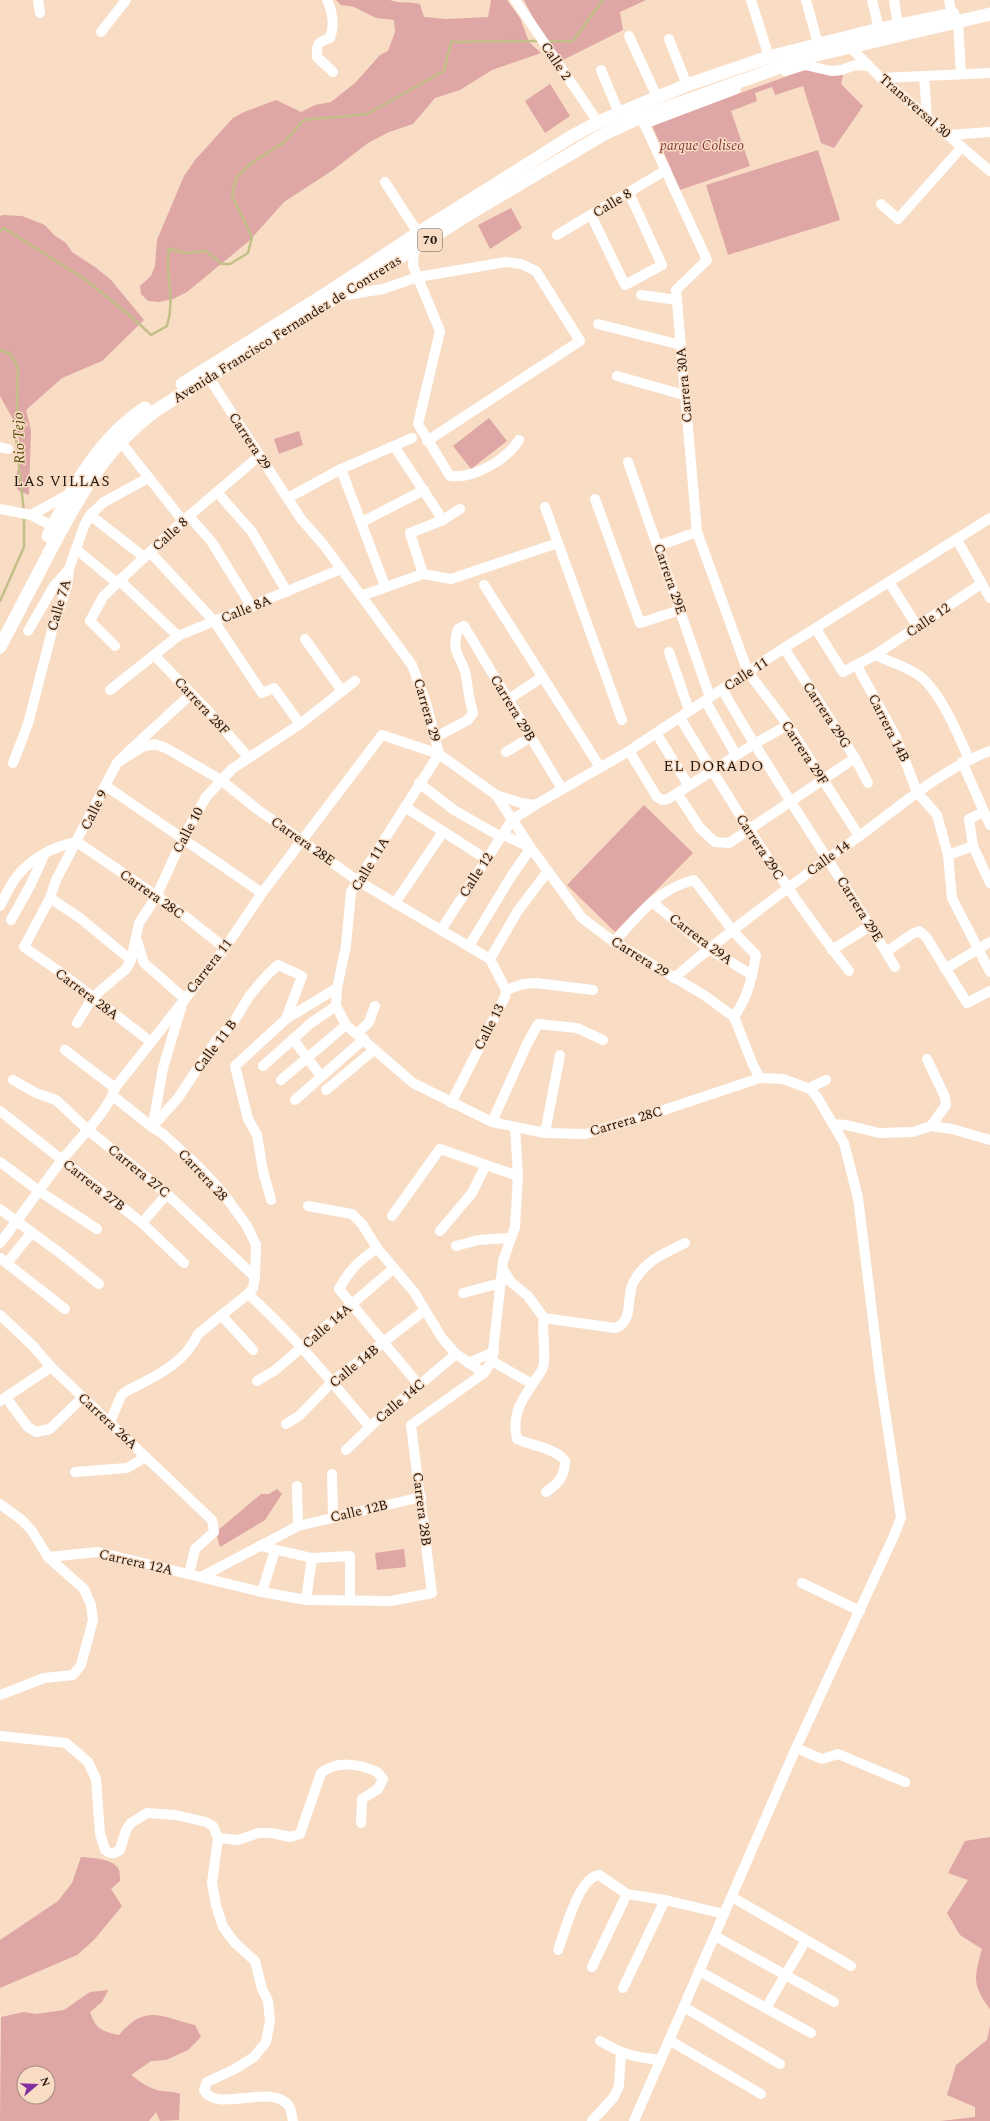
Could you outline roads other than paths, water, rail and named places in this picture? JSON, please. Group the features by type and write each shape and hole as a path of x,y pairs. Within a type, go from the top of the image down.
{"main road":[{"name":"Avenida Francisco Fernandez de Contreras","path":"0,632 57,528 100,464 138,423 209,378 574,150 761,72 848,45 955,18 990,5"},
{"name":"Avenida Francisco Fernandez de Contreras","path":"0,647 57,528 76,483 113,434 128,419 332,290 418,233 569,138 598,122 686,85 769,57 818,44 848,45 879,29 898,25 990,14"}],"street":[{"path":"38,0 40,13"},
{"path":"101,32 126,0"},
{"path":"328,0 332,11 334,29 330,38 320,42 316,47 317,57 333,72"},
{"name":"Calle 2","path":"515,0 598,122"},
{"path":"751,0 769,57"},
{"path":"806,0 818,44"},
{"path":"872,0 879,29"},
{"path":"894,0 898,25"},
{"path":"949,0 955,18 961,74"},
{"path":"629,36 657,97"},
{"path":"669,39 686,85"},
{"path":"848,45 848,67"},
{"name":"Transversal 30","path":"848,45 881,78 990,171"},
{"path":"643,120 775,74 806,66 841,70 856,65 869,66"},
{"path":"601,70 619,113"},
{"path":"881,78 990,73"},
{"path":"924,76 927,117"},
{"name":"Carrera 30A","path":"643,120 708,260 676,290 697,532 748,672"},
{"path":"949,135 990,132"},
{"path":"881,204 898,219 962,147"},
{"name":"Calle 8","path":"556,235 666,170"},
{"path":"385,182 418,233"},
{"path":"591,215 625,285 662,265 629,192"},
{"path":"414,251 413,266 440,331 418,424 427,441 450,476 456,477 480,473 514,448 519,440"},
{"path":"338,297 383,289 418,277 506,262 520,264 536,271 580,341 427,441"},
{"path":"641,295 677,300"},
{"path":"598,324 680,345"},
{"path":"617,376 684,395"},
{"name":"Carrera 29","path":"209,378 301,519 341,568 412,665 427,706 436,737 439,754 496,795 531,848 582,918 614,942 704,995 734,1016"},
{"path":"288,498 341,469 412,438"},
{"path":"120,441 148,478 186,519 211,541 252,607"},
{"path":"394,446 443,520"},
{"name":"Calle 8","path":"115,646 90,621 103,597 186,519 259,456"},
{"name":"Carrera 29E","path":"628,462 680,610 708,699 736,755"},
{"path":"341,469 385,586"},
{"name":"Calle 7A","path":"13,763 28,724 52,631 66,586 69,569 90,515 104,502 148,478"},
{"path":"362,522 424,490"},
{"path":"217,492 252,532 287,592"},
{"path":"30,515 71,493"},
{"path":"595,499 640,623 680,610"},
{"path":"545,507 622,720"},
{"path":"0,509 30,515 57,528"},
{"path":"423,574 410,533 443,520 460,509"},
{"path":"90,515 147,555 214,621 262,693 274,688 300,724"},
{"name":"Calle 11","path":"512,820 656,734 689,710 784,648 990,518"},
{"path":"658,546 697,532"},
{"path":"957,540 980,584 990,598"},
{"path":"361,596 385,586 423,574 451,579 558,543"},
{"path":"76,549 118,582 178,636"},
{"name":"Calle 8A","path":"110,690 178,636 252,607 341,568"},
{"path":"28,631 54,586 69,569"},
{"path":"889,582 917,626"},
{"name":"Calle 12","path":"816,629 843,672 857,666 875,655 980,584"},
{"path":"484,585 600,767"},
{"name":"Carrera 29B","path":"436,737 468,720 473,713 467,690 466,675 456,652 454,641 458,629 464,626 562,789"},
{"path":"306,639 342,691"},
{"name":"Carrera 29G","path":"784,648 855,758 868,782"},
{"path":"669,652 689,710"},
{"name":"Carrera 28F","path":"154,655 248,758"},
{"path":"875,655 906,668 921,677 934,693 952,721 990,825"},
{"name":"Carrera 14B","path":"857,666 896,737 917,792"},
{"name":"Carrera 29F","path":"748,672 788,725 859,836"},
{"path":"509,699 542,677"},
{"name":"Calle 10","path":"77,1023 93,997 126,969 131,960 139,924 156,897 182,840 206,797 232,769 300,724 355,681"},
{"name":"Carrera 29E","path":"722,689 754,744 828,858 895,967"},
{"name":"Calle 9","path":"24,947 50,898 56,880 117,764 191,694"},
{"name":"Carrera 29C","path":"680,718 712,772 787,889 849,971"},
{"path":"629,751 657,797 662,800 689,786 736,755 788,725"},
{"path":"656,734 689,786"},
{"name":"Carrera 11","path":"0,1243 87,1129 150,1042 225,948 262,893 382,735 439,754"},
{"path":"506,752 531,737"},
{"name":"Carrera 28E","path":"117,764 142,747 154,744 166,748 221,780 257,809 358,880 490,959"},
{"name":"Calle 14","path":"674,978 787,889 917,792 966,761 990,751"},
{"name":"Calle 11A","path":"337,988 346,946 351,892 419,783 439,754"},
{"path":"677,793 700,828 715,842 729,843 749,831 855,758"},
{"path":"419,783 454,810 531,848 512,875 469,946"},
{"path":"106,786 182,840 262,893"},
{"path":"917,792 937,815 948,855 952,898 977,950 990,972"},
{"path":"496,795 521,803 535,805"},
{"path":"405,807 486,859"},
{"path":"984,812 969,819 973,846 990,883"},
{"name":"Calle 12","path":"441,930 512,820"},
{"path":"395,903 443,832"},
{"path":"0,906 14,880 23,868 45,853 62,845 77,842"},
{"name":"Carrera 28C","path":"77,842 156,897 225,948"},
{"path":"948,855 973,846"},
{"path":"10,920 31,884 45,853"},
{"path":"490,959 517,912 548,871"},
{"path":"614,942 652,902 676,885 694,880 733,931 756,955 746,999 734,1016 753,1065 760,1078"},
{"path":"50,898 80,918 131,960"},
{"name":"Carrera 29A","path":"652,902 709,949 752,975"},
{"path":"832,950 870,926"},
{"path":"886,952 912,934 919,931 926,937 967,1003 990,991"},
{"path":"136,939 144,963 184,998 163,1068 157,1109 152,1128"},
{"path":"945,969 990,942"},
{"name":"Carrera 28A","path":"24,947 93,997 150,1042"},
{"name":"Calle 13","path":"451,1104 482,1040 495,1020 506,990 490,959"},
{"name":"Calle 11 B","path":"152,1128 178,1098 216,1041 233,1024 250,995 278,965 302,976 286,1019"},
{"path":"506,990 523,984 536,983 593,990"},
{"path":"263,1066 311,1023 336,1006 337,988"},
{"path":"271,1200 263,1171 257,1135 248,1120 235,1066 286,1019 337,988"},
{"name":"Carrera 28C","path":"336,1006 346,1024 413,1083 451,1104 492,1122 545,1133 585,1134 640,1118 760,1078 783,1079 810,1089"},
{"path":"294,1100 321,1076 360,1036 369,1022 375,1006"},
{"path":"281,1080 346,1024"},
{"path":"492,1122 527,1044 538,1024 577,1028 602,1040"},
{"path":"293,1040 321,1076"},
{"name":"Carrera 28","path":"65,1050 114,1092 152,1128 163,1134 198,1166 223,1193 247,1226 256,1245 255,1277"},
{"path":"326,1090 374,1050"},
{"path":"545,1133 560,1055"},
{"path":"927,1059 945,1097 946,1105 931,1126"},
{"name":"Carrera 27C","path":"13,1080 36,1093 56,1100 87,1129 167,1194 255,1277"},
{"path":"634,2121 796,1748 860,1611 901,1518 880,1377 858,1198 844,1143 810,1089 826,1080"},
{"name":"Carrera 27B","path":"0,1111 142,1223 184,1263"},
{"path":"833,1124 846,1125 879,1133 913,1132 931,1126 952,1129 990,1140"},
{"path":"308,1206 352,1214 362,1224 377,1248 414,1292 442,1338 456,1354 484,1373 493,1356 500,1283 504,1271 503,1261 515,1227 518,1176 515,1127"},
{"path":"392,1216 440,1149 518,1176"},
{"path":"0,1162 39,1191 97,1229"},
{"path":"440,1231 472,1193 486,1165"},
{"path":"142,1223 167,1194"},
{"path":"0,1209 98,1284"},
{"path":"32,1232 3,1260 65,1309"},
{"path":"456,1246 478,1240 510,1238"},
{"path":"504,1271 511,1282 528,1296 544,1318 599,1327 615,1328 621,1327 628,1318 630,1290 634,1281 646,1264 656,1257 685,1243"},
{"path":"377,1248 351,1269 339,1289 419,1385"},
{"name":"Calle 14A","path":"257,1381 274,1372 394,1268"},
{"path":"110,1422 121,1396 125,1392 158,1376 172,1366 193,1344 198,1334 248,1294 253,1288 255,1277"},
{"path":"463,1293 500,1283"},
{"path":"248,1294 267,1310 332,1382 370,1427"},
{"name":"Calle 14B","path":"286,1424 299,1416 332,1382 424,1310"},
{"name":"Carrera 26A","path":"0,1316 33,1346 51,1367 212,1520 215,1526 214,1532 194,1549 189,1574"},
{"path":"222,1316 253,1350"},
{"path":"544,1318 542,1329 544,1366 532,1384 516,1414 514,1425 517,1439 552,1451 562,1457 565,1461 562,1477 546,1492"},
{"name":"Calle 14C","path":"346,1450 370,1427 456,1354"},
{"path":"493,1356 532,1384"},
{"path":"468,1363 493,1356"},
{"path":"51,1367 3,1400 28,1428 36,1432 50,1429 83,1397"},
{"name":"Carrera 28B","path":"432,1593 411,1425 484,1373"},
{"path":"74,1472 127,1468 146,1457"},
{"path":"332,1474 333,1517"},
{"path":"297,1486 298,1526"},
{"name":"Calle 12B","path":"201,1577 298,1526 421,1497"},
{"path":"0,1504 23,1521 32,1531 48,1556 84,1589 91,1605 93,1620 81,1665 73,1675 44,1678 0,1695"},
{"path":"260,1546 312,1558 350,1556 350,1600"},
{"path":"262,1592 275,1550"},
{"name":"Carrera 12A","path":"48,1556 98,1552 262,1592 306,1600 391,1601 432,1593"},
{"path":"306,1600 312,1558"},
{"path":"802,1583 860,1611"},
{"path":"0,1736 66,1743 88,1762 96,1778 100,1834 105,1850 110,1853 120,1850 126,1830 131,1823 147,1813 168,1814 206,1822 213,1826 218,1838 212,1883 216,1905 223,1926 235,1943 255,1961 262,1989 268,2001 270,2021 266,2042 254,2057 235,2069 207,2082 204,2090 206,2094 216,2099 271,2097 284,2101 290,2107 293,2121"},
{"path":"796,1748 822,1759 838,1754 905,1782"},
{"path":"218,1838 238,1840 258,1833 272,1833 290,1837 300,1834 321,1773 325,1770 348,1764 377,1772 383,1779 378,1789 362,1799 361,1823"},
{"path":"558,1950 580,1892 589,1878 599,1875 628,1894 665,1900 724,1914"},
{"path":"592,1967 628,1894"},
{"path":"732,1897 851,1966"},
{"path":"623,1988 665,1900"},
{"path":"715,1936 834,2002"},
{"path":"766,2008 806,1940"},
{"path":"699,1971 811,2033"},
{"path":"684,2007 780,2064"},
{"path":"669,2040 761,2094"},
{"path":"600,2041 621,2053 635,2057 661,2060"},
{"path":"592,2121 614,2097 619,2086 621,2053"}],"waterway":[{"path":"546,41 573,41 603,0"},
{"path":"0,232 4,228 86,280 134,319 151,335 167,326 170,306 168,269 169,249 186,253 206,251 222,264 230,264 248,253 252,237 232,196 236,178 250,164 283,143 304,120 367,114 444,71 451,42 539,41"},
{"name":"Rio Tejo","path":"0,350 10,354 18,367 16,438 24,512"},
{"name":"Rio Tejo","path":"0,601 24,547 24,517"}],"district":[{"name":"LAS VILLAS","path":"62,481"},
{"name":"EL DORADO","path":"714,766"}],"park label":[{"name":"parque Coliseo","path":"702,145"}]}
